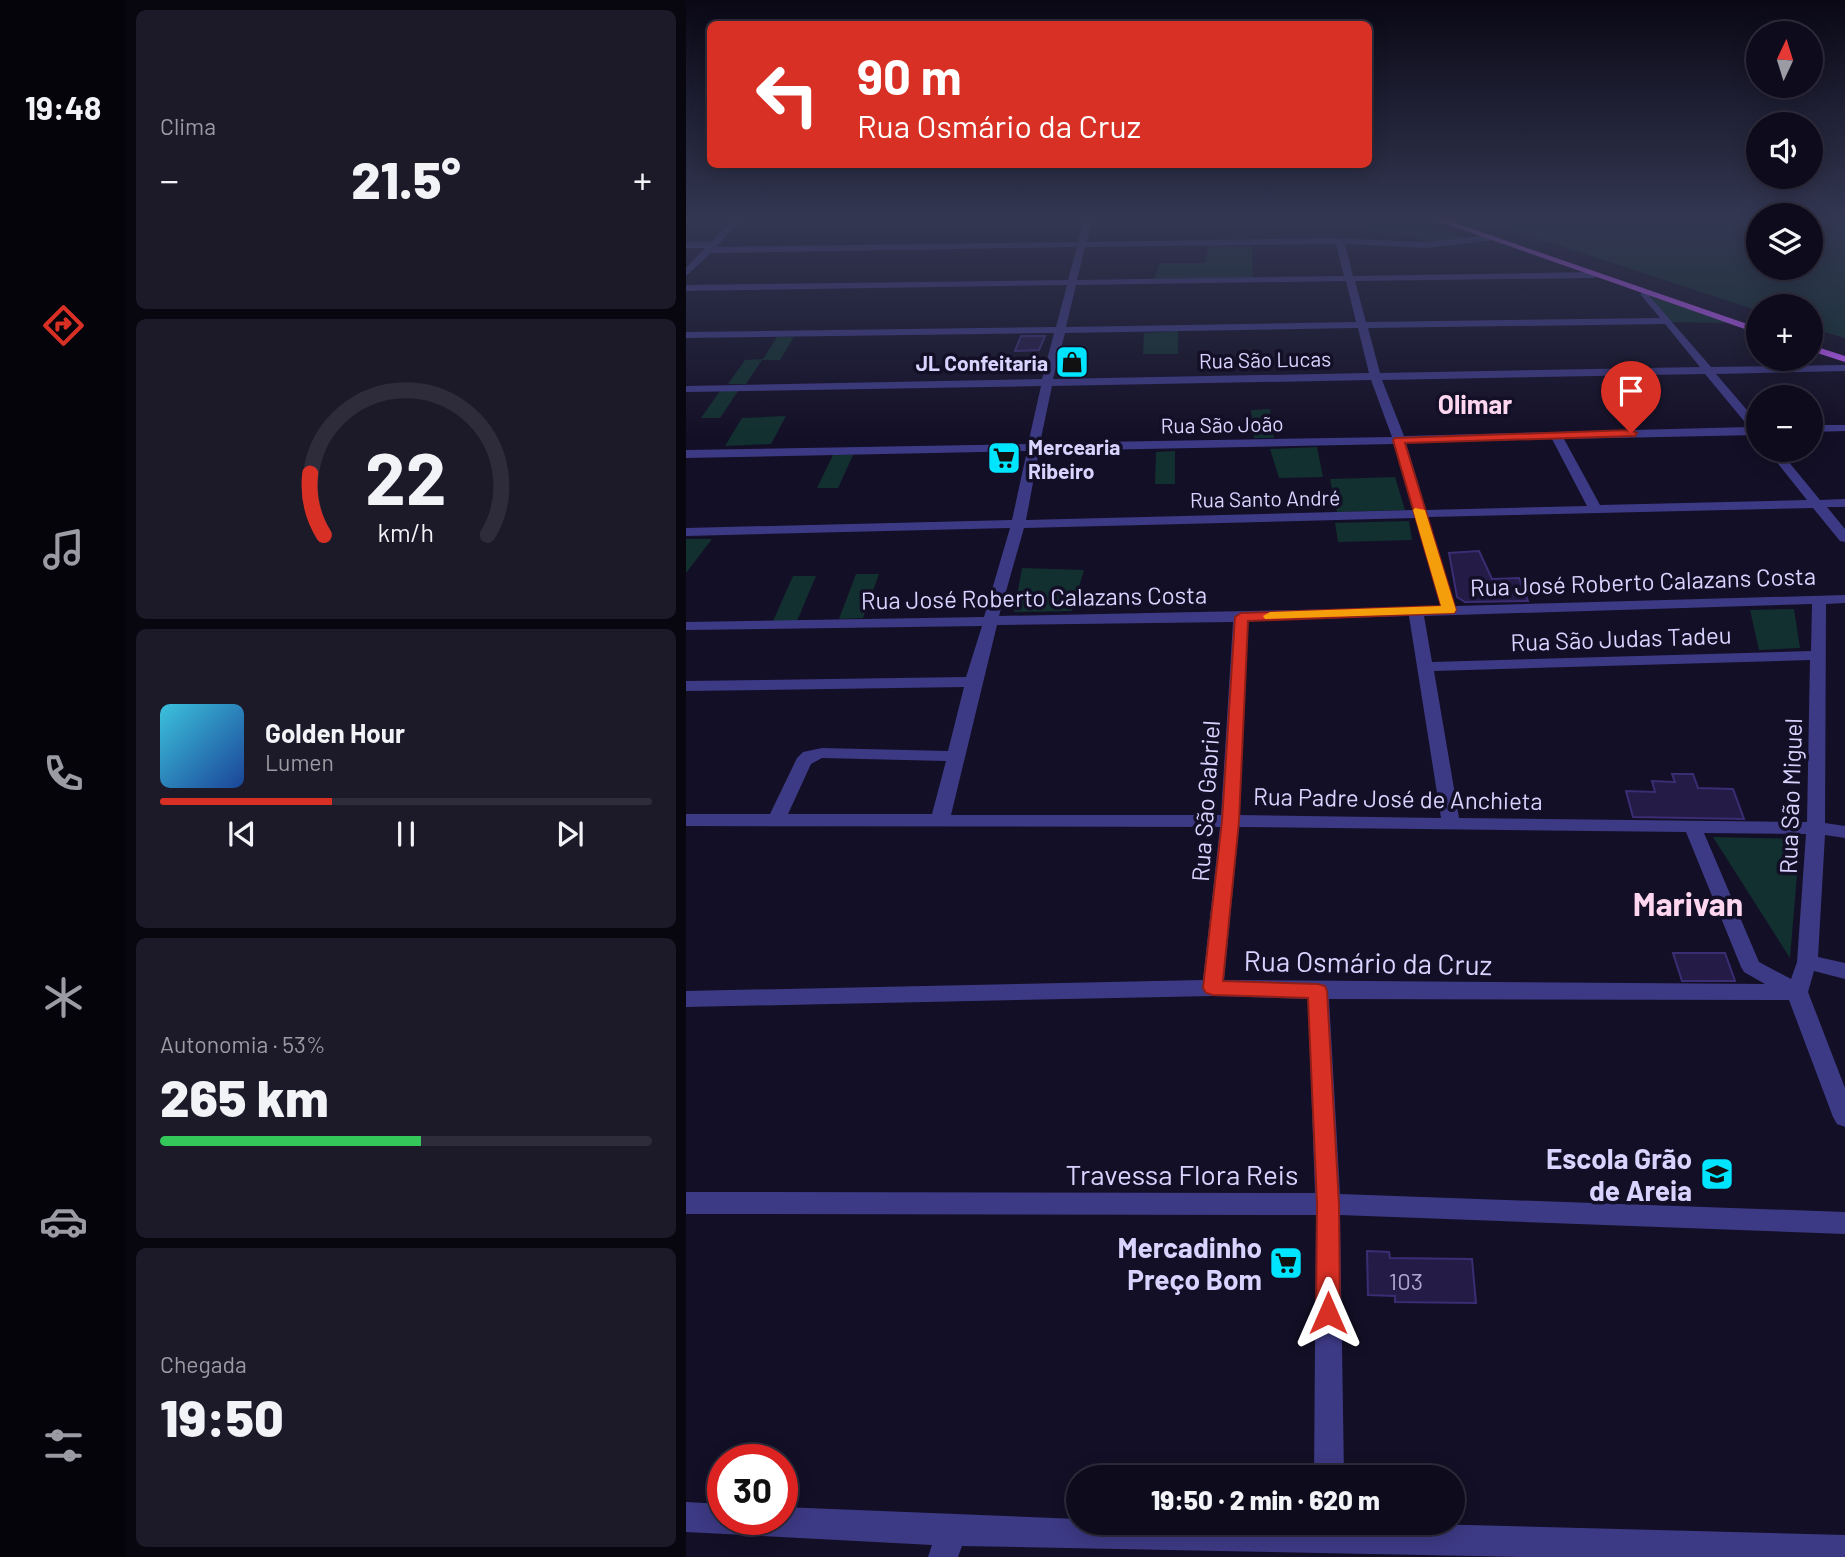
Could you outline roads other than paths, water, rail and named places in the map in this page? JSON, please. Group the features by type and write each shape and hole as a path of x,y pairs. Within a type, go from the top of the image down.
{"main road":[{"path":"1641,293 1746,327"},
{"path":"1671,293 1746,319"},
{"path":"1823,344 1845,350"},
{"path":"1823,352 1845,359"}],"street":[{"path":"940,821 973,682 1018,524 1047,382 1069,293"},
{"path":"1352,293 1375,376 1399,440 1449,610"},
{"path":"1645,294 1746,417"},
{"path":"686,335 1666,321"},
{"name":"Rua São Lucas","path":"686,388 1845,368"},
{"path":"1823,429 1845,428"},
{"name":"Rua São João","path":"686,454 1746,431"},
{"path":"1556,436 1596,510"},
{"path":"1783,462 1845,538"},
{"name":"Rua Santo André","path":"686,532 1845,503"},
{"name":"Rua São Miguel","path":"1797,992 1807,961 1816,828 1819,599"},
{"name":"Rua José Roberto Calazans Costa","path":"686,626 1241,617 1845,599"},
{"path":"1416,611 1451,823"},
{"name":"Rua São Gabriel","path":"1213,988 1230,821 1241,617"},
{"name":"Rua São Judas Tadeu","path":"1425,667 1818,655"},
{"path":"686,686 973,682"},
{"path":"776,821 803,761 809,756 822,753 955,755"},
{"name":"Rua Padre José de Anchieta","path":"686,820 1451,823 1816,828 1845,832"},
{"path":"1692,826 1751,967 1797,992 1845,1117"},
{"path":"1807,961 1845,971"},
{"name":"Rua Osmário da Cruz","path":"686,999 1213,988 1318,991 1797,992"},
{"path":"1318,991 1328,1204 1329,1465"},
{"name":"Travessa Flora Reis","path":"686,1203 1328,1204 1845,1223"},
{"path":"686,1517 948,1544 1285,1548 1317,1535"},
{"path":"1458,1535 1845,1550"}],"place":[{"name":"JL Confeitaria","path":"1072,362"},
{"name":"Mercearia Ribeiro","path":"1004,458"},
{"name":"Escola Grão de Areia","path":"1717,1174"},
{"name":"Mercadinho Preço Bom","path":"1286,1263"}],"district":[{"name":"Olimar","path":"1475,403"},
{"name":"Marivan","path":"1688,903"}]}
